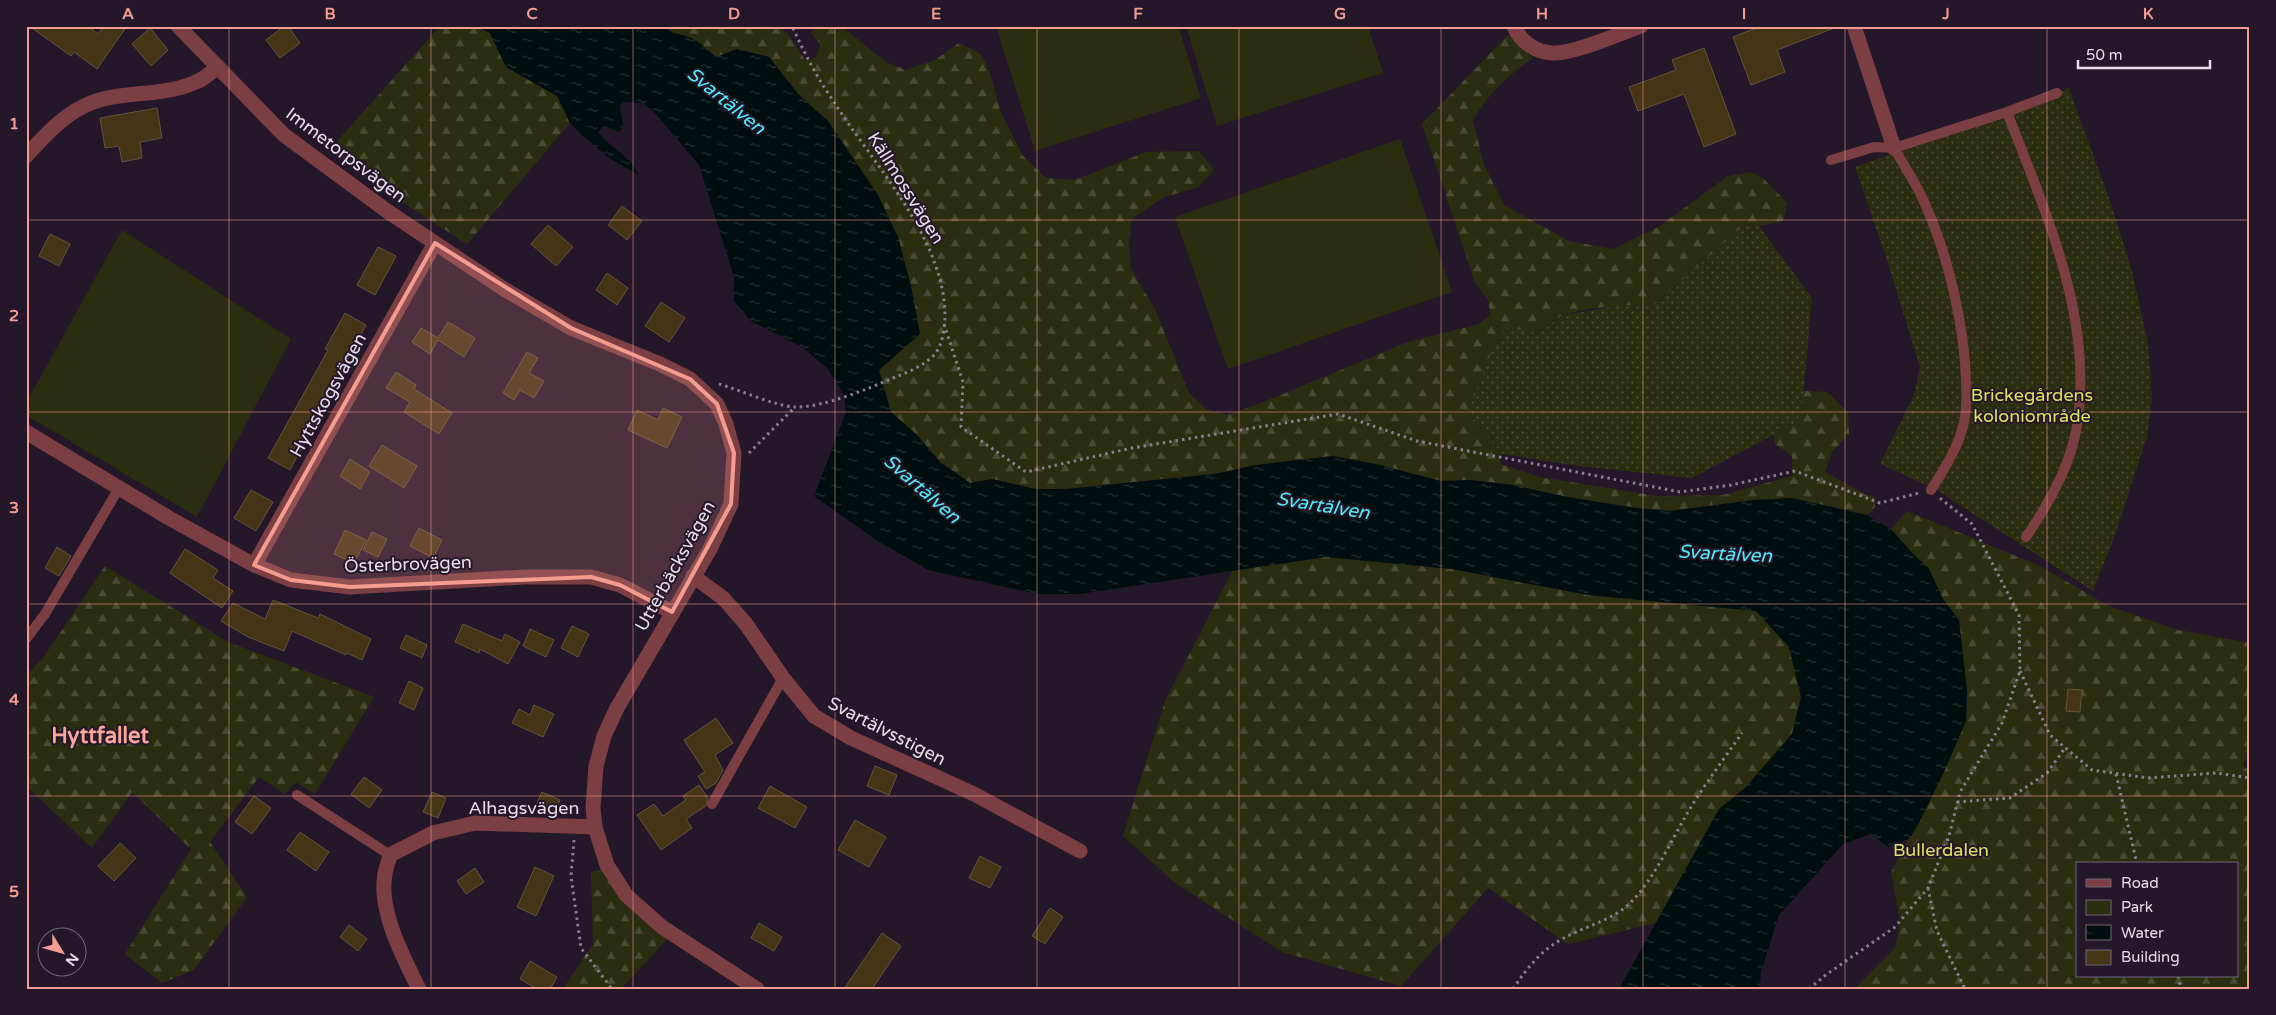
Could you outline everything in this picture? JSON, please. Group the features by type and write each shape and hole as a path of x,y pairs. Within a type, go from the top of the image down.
{"street":[{"name":"Immetorpsvägen","path":"178,26 284,135 434,243"},
{"path":"1514,26 1524,42 1538,50 1554,53 1585,46 1641,26"},
{"path":"1854,26 1894,148"},
{"path":"26,156 54,126 84,106 120,96 168,90 197,82 218,67"},
{"name":"Utterbäcksvägen","path":"434,243 504,289 571,328 660,364 690,379 718,404 734,453 731,504 710,549 617,708 604,736 596,766 593,808 594,827 607,865 626,895 662,928 757,989"},
{"name":"Hyttskogsvägen","path":"254,565 434,243"},
{"name":"Österbrovägen","path":"26,432 169,518 254,565 291,580 350,587 525,577 591,577 620,585 672,612"},
{"name":"Svartälvsstigen","path":"693,576 724,598 746,624 783,678 814,716 851,738 974,794 1080,851"},
{"name":"Alhagsvägen","path":"390,855 434,833 475,823 594,827"},
{"path":"390,855 384,875 386,910 406,964 418,989"}],"lane":[{"path":"1831,160 1874,147 1894,148 2007,112 2057,93"},
{"path":"2007,112 2052,231 2066,278 2078,353 2079,402 2076,432 2065,468 2047,505 2026,537"},
{"path":"1894,148 1919,191 1930,219 1950,277 1962,332 1967,388 1964,422 1958,443 1931,490"},
{"path":"26,639 45,614 119,488"},
{"path":"712,804 783,678"},
{"path":"297,795 390,855"}],"path":[{"name":"Källmossvägen","path":"792,26 805,56 832,100 921,232 939,275 944,324 936,353 922,365 889,380 824,402 794,407"},
{"path":"944,324 963,382 961,427 1026,472 1132,448 1338,414 1417,440 1680,492 1731,485 1795,471 1880,503 1931,490 1972,524 2019,615 2020,671 2002,723 1965,784 1957,802 1949,836 1928,888 1895,927 1809,989"},
{"path":"690,379 713,382 794,407 733,468"},
{"path":"2020,671 2050,735 2092,770 2148,778 2216,773 2250,778"},
{"path":"1514,989 1528,967 1546,949 1563,938 1619,912 1631,903 1643,887 1691,808 1742,733"},
{"path":"1957,802 2010,798 2047,772 2065,748"},
{"path":"2116,774 2137,862"},
{"path":"575,826 571,876 581,948 612,989"},
{"path":"1928,888 1937,931 1965,989"}],"highlighted area":[{"path":"435,243 571,328 690,379 717,404 734,453 731,504 672,612 620,585 591,577 350,587 291,580 254,565"}],"green space":[{"path":"440,26 476,26 490,33 506,67 557,96 570,123 467,244 369,181 331,148"},
{"path":"664,26 777,26 786,32 806,61 816,57 821,45 811,33 814,26 841,26 886,62 906,70 935,60 959,43 981,54 990,73 1000,110 1022,155 1046,178 1075,180 1146,152 1199,151 1214,170 1198,187 1164,197 1132,219 1129,245 1131,269 1155,309 1189,393 1206,409 1227,415 1261,403 1408,342 1479,324 1490,315 1488,299 1475,283 1422,124 1508,35 1533,58 1499,86 1473,120 1484,165 1504,205 1569,241 1614,249 1660,226 1728,176 1750,172 1764,179 1787,203 1783,221 1759,226 1744,225 1653,306 1619,306 1583,310 1562,316 1540,331 1468,412 1502,454 1500,464 1540,477 1657,496 1723,495 1792,476 1792,456 1775,444 1774,434 1801,420 1803,391 1827,392 1848,412 1849,434 1832,452 1825,472 1864,494 1875,497 1875,507 1867,515 1792,498 1754,500 1670,511 1637,508 1567,497 1513,485 1471,480 1441,481 1333,456 1256,465 1214,474 1067,489 1035,489 992,479 970,483 940,462 917,435 891,412 879,370 920,334 911,286 898,237 878,195 828,121 799,95 769,57 738,49 716,57 694,40 672,32"},
{"path":"996,26 1178,26 1201,98 1035,151"},
{"path":"1186,26 1368,26 1383,73 1217,126"},
{"name":"Brickegårdens koloniområde","path":"2069,88 2110,201 2132,271 2148,344 2152,398 2147,437 2115,535 2093,591 1935,489 1880,464 1914,395 1920,367 1886,257 1855,167"},
{"path":"1400,139 1452,292 1228,369 1175,217"},
{"path":"1744,225 1759,226 1812,298 1801,420 1692,478 1578,466 1502,454 1468,412 1495,342 1507,328 1539,332 1561,316 1619,305 1653,306"},
{"path":"122,230 291,339 197,517 26,415 26,403"},
{"name":"Bullerdalen","path":"1907,511 2040,566 2109,606 2178,630 2250,643 2250,750 2243,766 2250,771 2250,989 1854,989 1895,948 1900,922 1891,872 1944,772 1966,721 1967,691 1959,620 1943,599 1928,567 1914,555 1891,529"},
{"path":"1326,557 1452,569 1588,595 1756,611 1789,647 1801,696 1792,734 1745,788 1719,809 1656,923 1568,944 1488,888 1401,986 1282,952 1175,883 1123,836 1165,701 1233,570"},
{"path":"105,566 228,642 374,697 315,794 296,782 285,794 259,777 210,842 247,897 194,970 162,983 125,954 191,849 132,792 92,848 26,786 26,676 43,658"},
{"path":"607,869 671,935 621,989 563,989 593,944 591,872"}],"water":[{"name":"Svartälven","path":"476,26 664,26 672,32 694,40 716,57 737,49 769,57 799,95 828,121 878,195 898,237 911,286 920,334 879,370 891,412 917,435 940,462 970,483 992,479 1035,489 1067,489 1214,474 1256,465 1333,456 1376,464 1441,481 1471,480 1513,485 1567,497 1637,508 1670,511 1754,500 1792,498 1867,515 1891,529 1914,555 1928,567 1943,599 1959,620 1967,691 1966,721 1921,819 1910,838 1888,847 1871,834 1843,844 1779,915 1761,972 1760,989 1619,989 1719,809 1745,788 1792,734 1801,697 1789,647 1756,611 1588,595 1452,569 1326,557 1080,594 1038,594 928,570 876,540 814,496 846,412 844,395 827,368 802,347 751,321 734,301 734,277 699,165 653,111 643,103 624,102 620,105 623,127 619,132 604,126 598,132 630,162 638,174 609,158 570,123 557,96 506,67 490,33"}],"building":[{"path":"29,26 88,26 98,34 104,26 127,26 97,69 74,52 71,56"},
{"path":"284,26 288,26 300,43 280,58 266,40"},
{"path":"1761,26 1837,27 1777,50 1785,72 1751,85 1733,37"},
{"path":"150,28 168,50 151,66 132,44"},
{"path":"1704,48 1736,134 1704,147 1684,94 1638,111 1629,87 1676,70 1672,60"},
{"path":"157,108 162,138 140,142 142,158 122,162 119,146 105,148 100,118"},
{"path":"622,206 642,221 627,240 608,225"},
{"path":"548,225 573,247 556,266 531,244"},
{"path":"50,234 70,244 59,266 39,256"},
{"path":"378,247 396,256 375,295 357,285"},
{"path":"607,273 628,288 617,305 596,290"},
{"path":"661,302 685,318 669,342 645,326"},
{"path":"345,313 366,325 290,470 268,458 328,350 325,349"},
{"path":"448,322 475,338 464,357 438,340 430,354 412,342 421,328 438,338"},
{"path":"527,352 538,358 529,373 544,381 534,398 520,390 514,400 503,393"},
{"path":"396,372 416,385 414,389 452,413 439,434 404,412 410,402 386,388"},
{"path":"663,408 682,417 667,448 628,430 637,410 658,420"},
{"path":"382,445 417,466 404,488 369,466"},
{"path":"350,459 370,472 360,489 340,476"},
{"path":"251,490 273,502 256,531 234,518"},
{"path":"419,528 442,540 433,558 410,546"},
{"path":"345,530 366,540 354,563 334,554"},
{"path":"372,532 387,539 378,557 363,550"},
{"path":"57,547 71,556 59,576 45,568"},
{"path":"185,549 218,570 213,578 233,591 222,608 170,573"},
{"path":"273,600 318,618 320,614 371,639 362,660 347,653 346,655 292,631 284,651 248,637 221,621 233,603 265,619"},
{"path":"463,624 502,641 505,634 520,642 508,664 480,649 479,653 455,642"},
{"path":"572,626 589,634 578,657 561,648"},
{"path":"530,629 554,640 546,657 523,646"},
{"path":"406,635 427,645 422,658 400,648"},
{"path":"409,681 423,688 414,710 399,703"},
{"path":"2068,689 2082,690 2080,712 2066,711"},
{"path":"534,705 554,714 543,737 512,723 519,709 530,715"},
{"path":"716,718 733,743 715,755 723,770 716,783 706,789 698,776 705,772 684,740"},
{"path":"875,766 897,775 889,795 867,786"},
{"path":"364,777 382,790 369,808 351,794"},
{"path":"699,785 708,798 706,806 686,819 692,828 661,850 637,815 654,804 663,816 686,800 683,796"},
{"path":"770,786 807,807 795,828 758,808"},
{"path":"432,792 446,798 438,818 423,812"},
{"path":"542,792 560,800 554,813 536,805"},
{"path":"254,796 271,808 252,834 235,822"},
{"path":"855,820 886,837 869,867 838,850"},
{"path":"300,832 329,852 316,871 287,850"},
{"path":"120,843 136,858 114,881 98,866"},
{"path":"980,856 1001,867 990,888 969,878"},
{"path":"535,867 554,876 536,916 517,907"},
{"path":"475,868 484,882 466,894 457,881"},
{"path":"1050,908 1063,917 1045,944 1032,936"},
{"path":"759,923 782,937 774,951 751,938"},
{"path":"349,925 367,939 358,951 340,937"},
{"path":"882,933 901,946 872,989 844,989"},
{"path":"530,961 557,977 550,989 537,989 520,979"}],"district":[{"name":"Hyttfallet","path":"100,736"}]}
